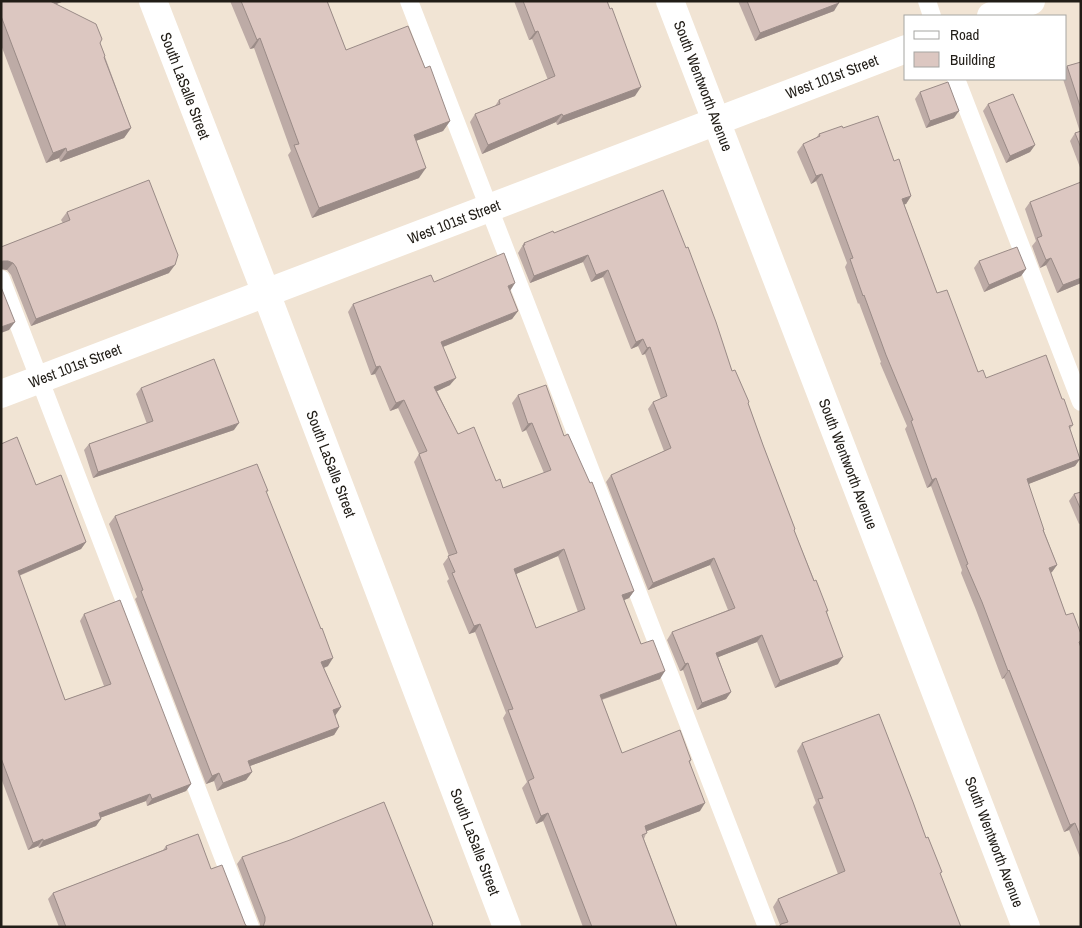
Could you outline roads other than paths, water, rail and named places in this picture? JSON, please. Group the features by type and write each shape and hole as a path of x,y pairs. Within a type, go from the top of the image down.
{"street":[{"name":"South LaSalle Street","path":"152,1 266,293 507,927"},
{"name":"South Wentworth Avenue","path":"670,1 1026,927"},
{"path":"994,15 1030,1"},
{"name":"West 101st Street","path":"1,394 904,50"}],"lane":[{"path":"409,1 767,927"},
{"path":"927,1 932,15"},
{"path":"956,80 1081,402"},
{"path":"1,279 250,927"}]}
